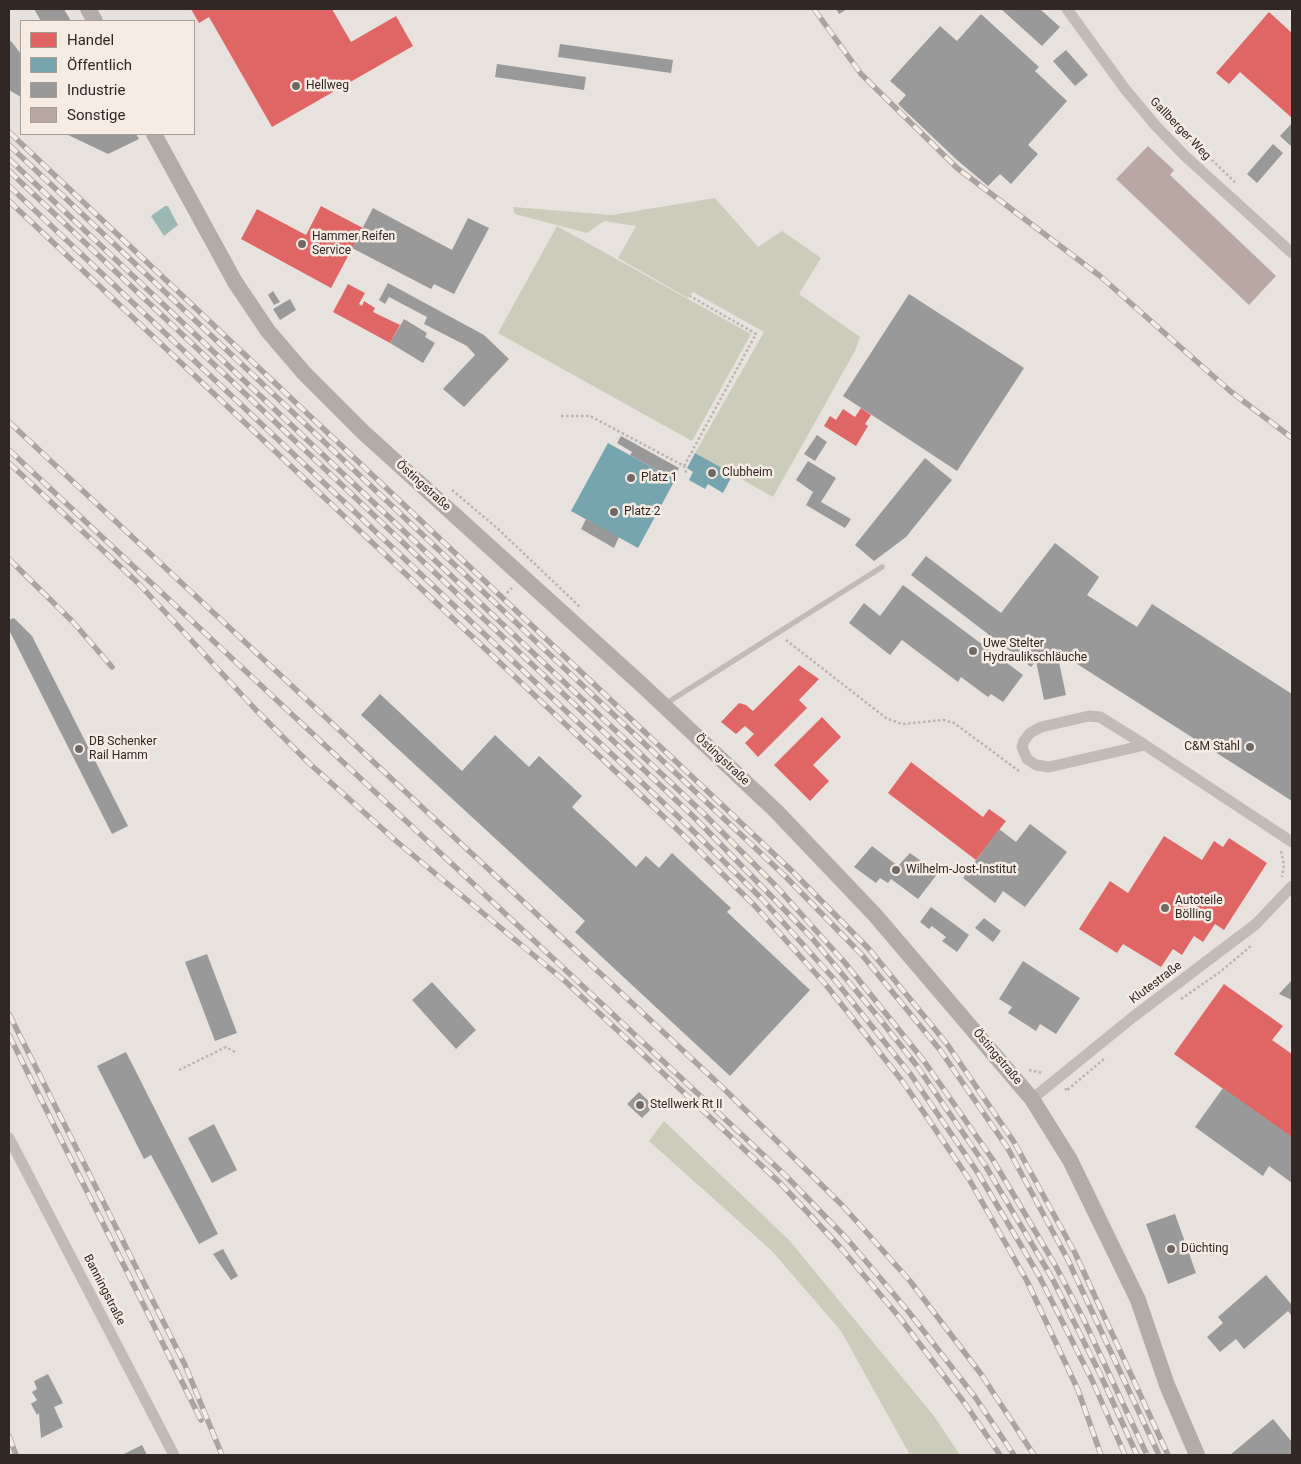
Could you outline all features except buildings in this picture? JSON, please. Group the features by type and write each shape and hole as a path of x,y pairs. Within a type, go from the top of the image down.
{"street":[{"path":"88,9 94,20"},
{"name":"Gallberger Weg","path":"1067,9 1125,89 1156,126 1185,156 1292,253"},
{"name":"Östingstraße","path":"155,135 230,275 268,331 304,373 363,432 663,705 776,811 868,908 1032,1099 1070,1160 1134,1292 1167,1384 1197,1455"},
{"path":"1146,745 1049,767 1036,765 1027,759 1022,747 1030,733 1041,727 1088,716 1106,720 1146,745 1292,842"},
{"name":"Klutestraße","path":"1032,1099 1133,1017 1256,924 1292,886"},
{"name":"Banningstraße","path":"9,1138 174,1455"}],"lane":[{"path":"663,705 882,567"}],"path":[{"path":"1173,123 1235,182"},
{"path":"684,466 756,334 690,296"},
{"path":"561,416 590,416 684,466 687,474"},
{"path":"179,1070 226,1047 235,1052"}],"green space":[{"path":"715,198 758,247 782,231 821,258 799,294 860,337 855,351 773,497 695,453 764,332 693,292 688,298 618,258 636,226 604,221 587,233 515,214 513,207 612,215"},
{"path":"557,226 751,334 692,441 498,333"},
{"path":"664,1121 789,1240 934,1416 960,1455 910,1455 841,1331 772,1251 649,1141"}],"water":[{"path":"165,206 168,206 178,225 164,236 151,216"}],"railway":[{"path":"814,9 861,74 957,168 1100,276 1230,391 1292,438"},
{"path":"9,132 792,871 869,949 947,1044 1014,1142 1075,1253 1168,1455"},
{"path":"9,145 786,877 862,955 940,1050 1007,1147 1067,1258 1159,1455"},
{"path":"9,159 702,812 776,886 846,964 924,1061 993,1160 1054,1263 1083,1318 1147,1455"},
{"path":"9,171 695,818 811,937 917,1066 985,1165 1052,1278 1101,1376 1137,1455"},
{"path":"9,186 688,826 762,899 834,979 911,1075 978,1173 1038,1274 1092,1380 1125,1455"},
{"path":"9,201 681,833 755,906 826,985 903,1082 969,1179 1027,1281 1078,1390 1101,1455"},
{"path":"9,422 721,1086 842,1205 910,1281 981,1374 1034,1455"},
{"path":"9,450 786,1176 848,1240 908,1311 975,1397 1014,1455"},
{"path":"9,463 138,583 256,710 310,764 396,841 566,982 780,1183 840,1247 900,1318 966,1405 1000,1455"},
{"path":"9,559 73,622 112,667"},
{"path":"9,1014 185,1365 222,1455"},
{"path":"9,1035 201,1420"},
{"path":"9,1436 16,1455"}],"place":[{"name":"Hellweg","path":"296,86"},
{"name":"Hammer Reifen Service","path":"302,244"},
{"name":"Clubheim","path":"712,473"},
{"name":"Platz 1","path":"631,478"},
{"name":"Platz 2","path":"614,512"},
{"name":"Uwe Stelter Hydraulikschläuche","path":"973,651"},
{"name":"C&M Stahl","path":"1250,747"},
{"name":"DB Schenker Rail Hamm","path":"79,749"},
{"name":"Wilhelm-Jost-Institut","path":"896,870"},
{"name":"Autoteile Bölling","path":"1165,908"},
{"name":"Stellwerk Rt II","path":"640,1105"},
{"name":"Düchting","path":"1171,1249"}]}
